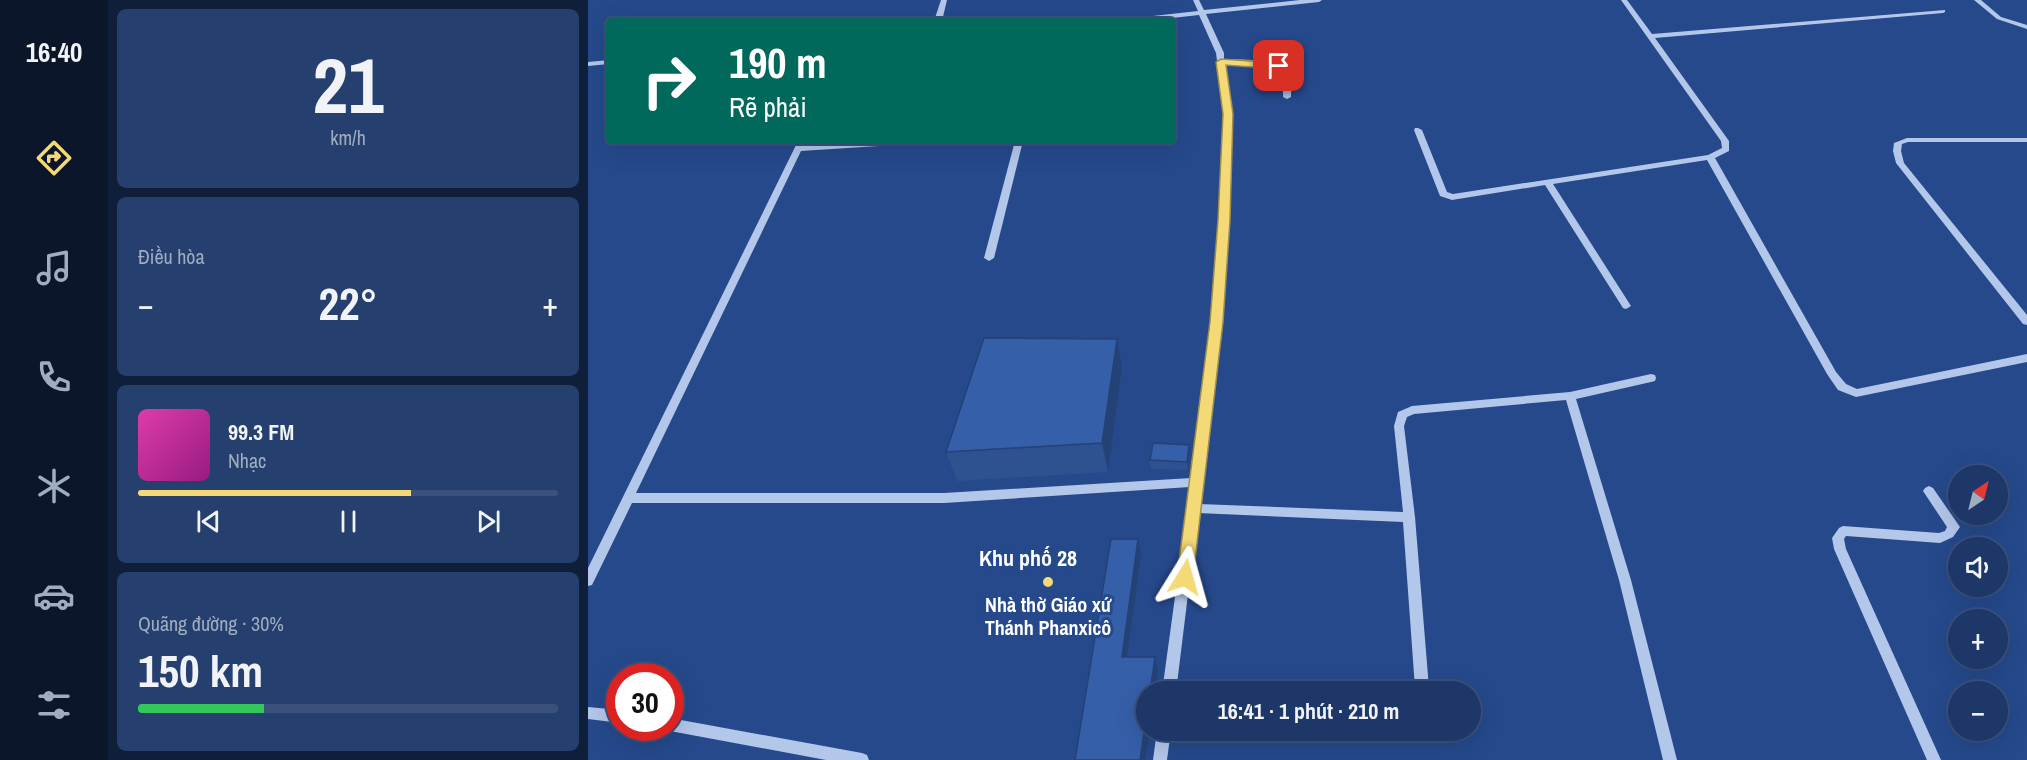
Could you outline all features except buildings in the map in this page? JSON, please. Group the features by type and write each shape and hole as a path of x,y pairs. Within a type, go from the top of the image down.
{"street":[{"path":"939,18 944,0"},
{"path":"1170,681 1217,322 1228,114 1221,62 1196,0"},
{"path":"1154,18 1319,0"},
{"path":"1418,130 1443,194 1452,197 1710,157 1726,149 1725,141 1624,0"},
{"path":"1977,0 2000,18 2027,27"},
{"path":"1652,36 1943,11"},
{"path":"1221,62 1279,66 1287,73 1287,97"},
{"path":"588,72 592,64"},
{"path":"2027,141 1907,140 1898,143 1897,151 1900,163 2027,322"},
{"path":"588,581 799,145 830,144"},
{"path":"989,258 1018,144"},
{"path":"1710,157 1832,374 1842,387 1856,393 2027,358"},
{"path":"1547,182 1626,306"},
{"path":"1421,681 1409,517 1399,426 1402,415 1412,410 1570,396 1651,378"},
{"path":"1570,396 1625,580 1670,760"},
{"path":"628,498 944,498 1198,482"},
{"path":"1929,491 1954,527 1949,534 1940,538 1843,531 1838,538 1840,549 1934,760"},
{"path":"1194,508 1409,517"},
{"path":"588,713 606,715"},
{"path":"684,727 862,760"},
{"path":"1160,760 1163,741"}],"place":[{"name":"Nhà thờ Giáo xứ Thánh Phanxicô","path":"1048,582"}],"district":[{"name":"Khu phố 28","path":"1028,558"}],"route":[{"path":"1185,577 1217,322 1228,114 1221,62 1279,66"}]}
